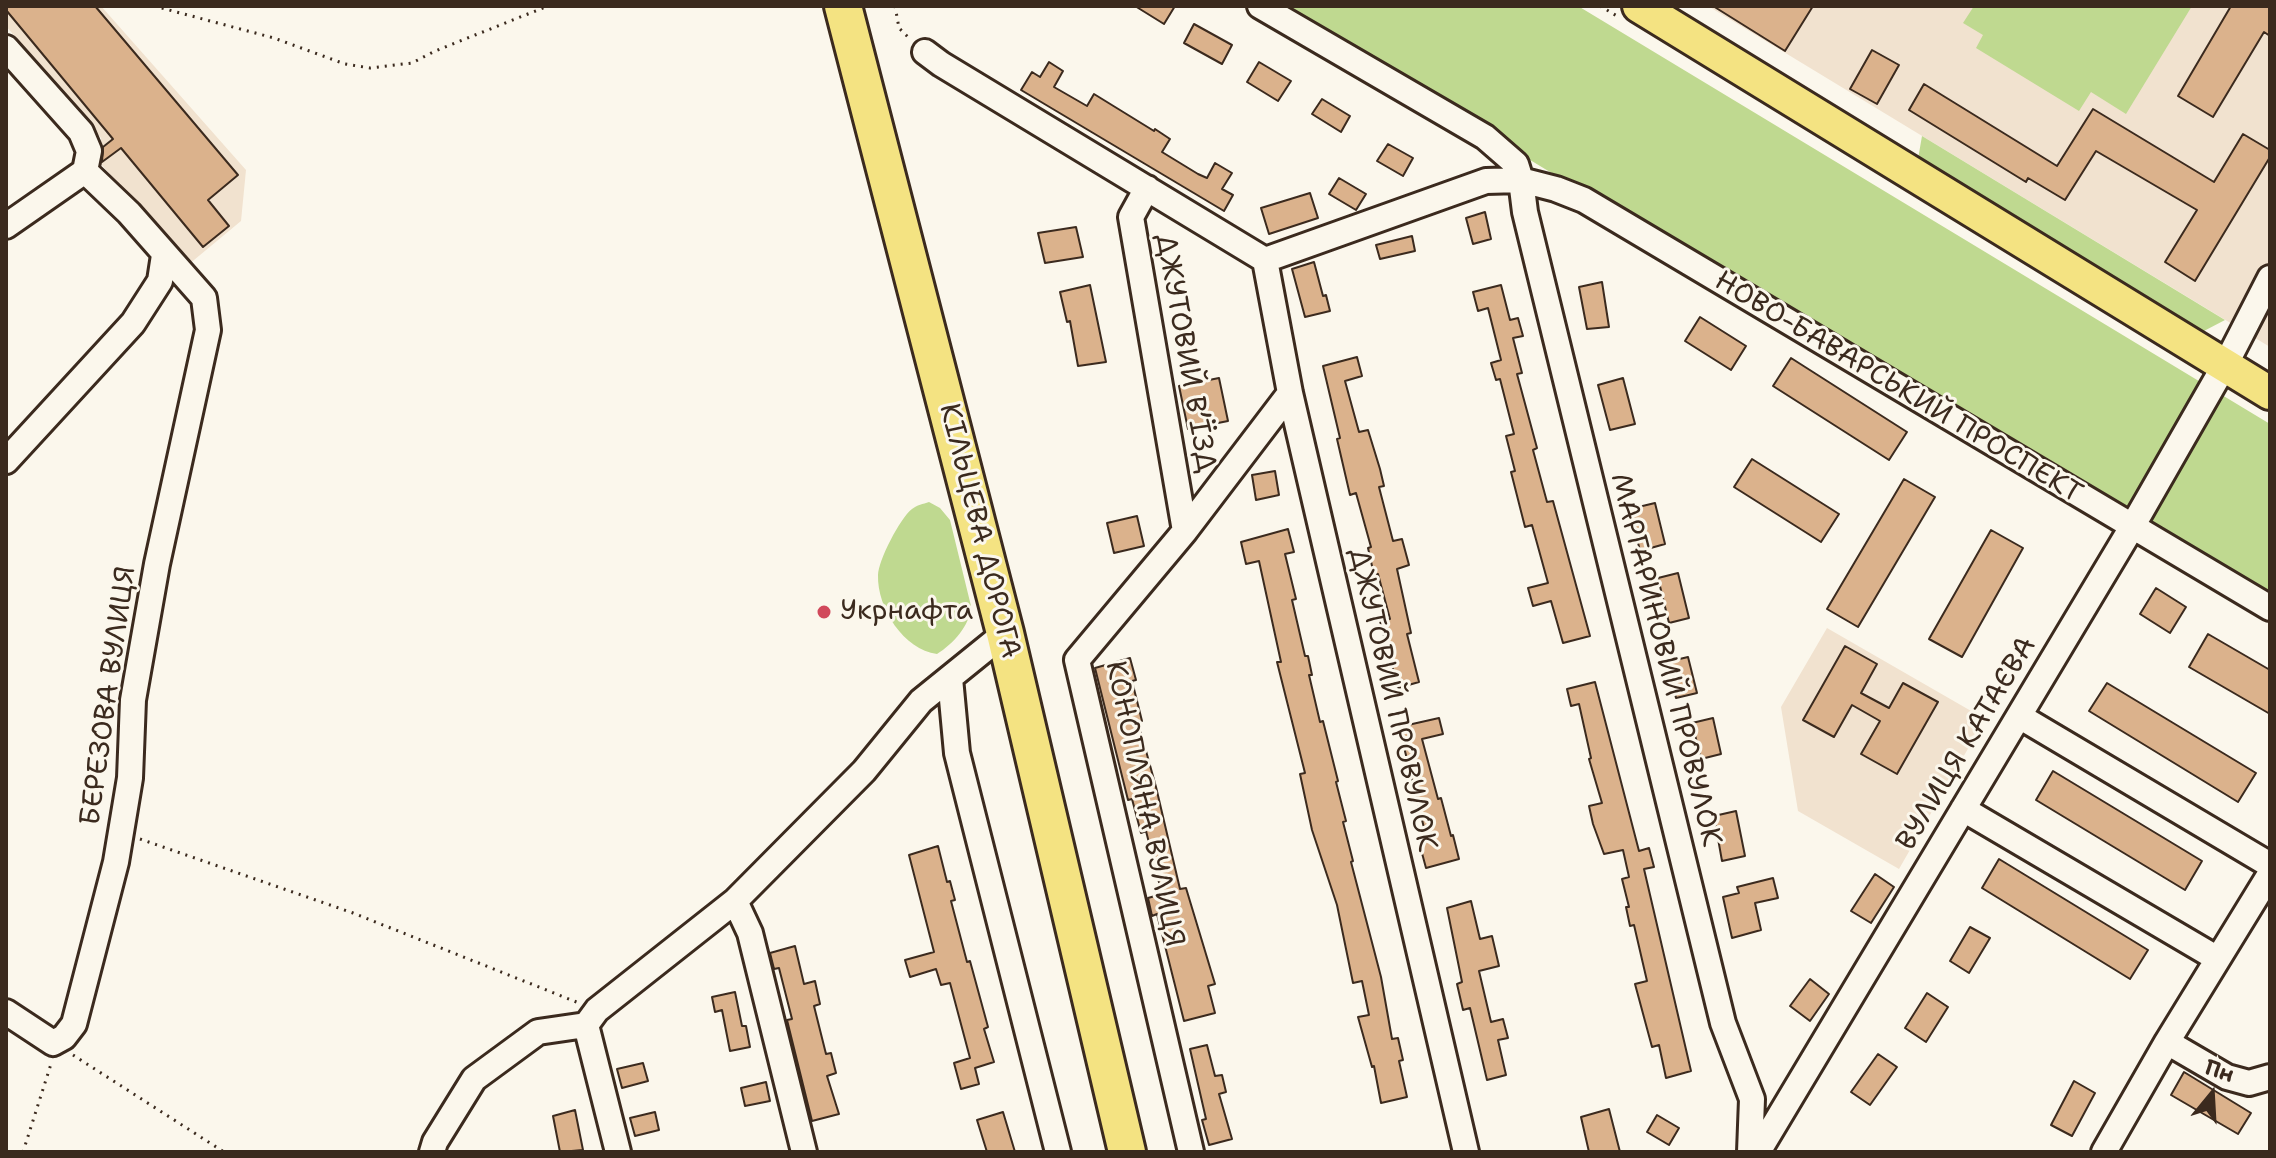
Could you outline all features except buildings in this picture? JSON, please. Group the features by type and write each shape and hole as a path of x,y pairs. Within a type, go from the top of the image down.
{"highway":[{"name":"КІЛЬЦЕВА ДОРОГА","path":"843,6 1005,633 1127,1152"}],"main road":[{"path":"1639,6 2270,393"}],"street":[{"path":"1260,6 1485,137 1516,164 1521,180"},
{"path":"6,48 85,138 89,158 85,171 6,226"},
{"path":"925,52 1265,260"},
{"path":"6,461 133,323 160,281 164,255 129,213 85,171"},
{"name":"НОВО-БАВАРСЬКИЙ ПРОСПЕКТ","path":"1265,260 1486,181 1521,180 1556,189 1584,200 2270,608"},
{"name":"МАРГАРИНОВИЙ ПРОВУЛОК","path":"1521,180 1525,212 1723,1023 1752,1099 1750,1152"},
{"name":"ДЖУТОВИЙ В’ЇЗД","path":"1147,188 1131,217 1185,531"},
{"name":"БЕРЕЗОВА ВУЛИЦЯ","path":"55,1044 74,1024 116,862 130,778 135,685 157,564 208,330 204,298 164,255"},
{"name":"ДЖУТОВИЙ ПРОВУЛОК","path":"1265,260 1290,393 1466,1152"},
{"name":"ВУЛИЦЯ КАТАЄВА","path":"1758,1152 2132,527 2225,365 2270,278"},
{"name":"КОНОПЛЯНА ВУЛИЦЯ","path":"1191,1152 1077,660 1185,531 1290,393"},
{"path":"432,1152 474,1079 538,1032 592,1018 735,901 864,771 921,701 1005,633"},
{"path":"950,678 957,753 1058,1152"},
{"path":"2019,716 2270,865"},
{"path":"1963,809 2218,959"},
{"path":"2104,1152 2270,874"},
{"path":"735,901 750,933 804,1152"},
{"path":"6,1012 55,1044"},
{"path":"592,1018 618,1152"},
{"path":"2167,1042 2227,1077 2249,1083 2270,1077"}],"path":[{"path":"154,6 274,38 345,64 370,68 412,63 548,6"},
{"path":"895,6 899,28 925,52"},
{"path":"120,832 353,913 592,1018"},
{"path":"23,1152 55,1044 224,1152"}],"shaded area":[{"path":"6,6 101,6 246,170 241,221 188,265 101,164 101,138 6,26"},
{"path":"1708,6 2270,6 2270,347 2021,196"},
{"path":"1827,628 1985,719 1899,869 1798,811 1781,707"}],"green space":[{"path":"1276,6 1578,6 2270,424 2270,598 1545,169"},
{"path":"1974,6 2192,6 2126,114 2091,92 2079,111 1976,48 1983,35 1963,23"},
{"path":"1922,136 2225,320 2202,332 1918,159"},
{"path":"929,502 940,508 950,520 971,606 968,621 960,634 937,654 914,645 895,625 882,601 878,575 886,550 902,521 914,508"}],"place":[{"name":"Укрнафта","path":"824,612"}]}
